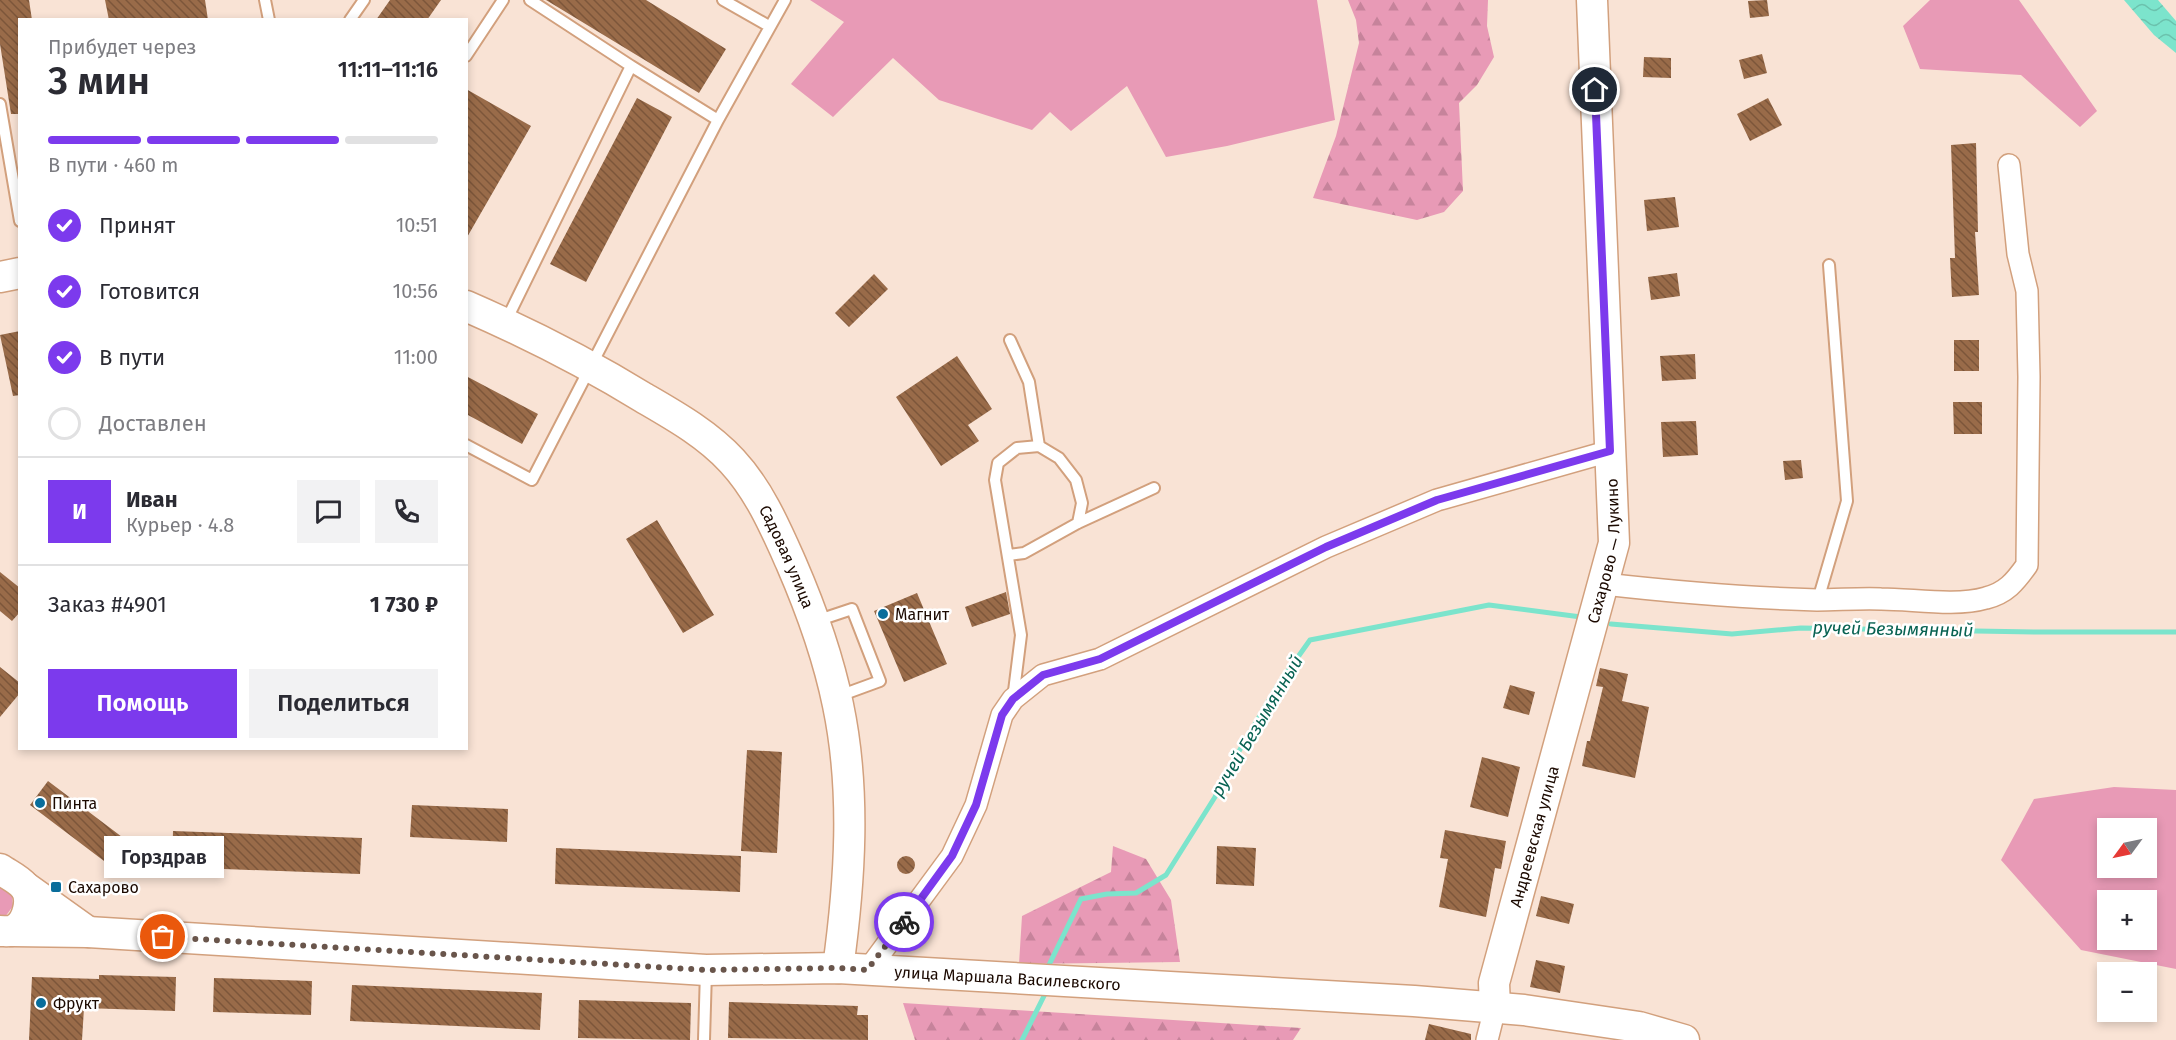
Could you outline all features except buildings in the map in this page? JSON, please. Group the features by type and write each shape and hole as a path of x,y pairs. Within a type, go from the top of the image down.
{"street":[{"name":"Сахарово — Лукино","path":"1588,633 1614,543 1592,0"},
{"path":"1604,584 1692,594 1818,600 1879,598 1956,601 1984,599 2014,584 2027,566 2028,291 2018,254 2009,165"},
{"path":"0,277 18,273"},
{"name":"Садовая улица","path":"468,307 591,366 692,426 732,460 750,482 766,509 794,569 814,622 836,697 845,752 849,859 846,912 838,968"},
{"path":"867,970 952,856 976,805 1002,715 1013,699 1043,675 1100,659 1326,547 1404,513 1437,500 1610,451"},
{"name":"Андреевская улица","path":"1487,1040 1495,1008 1494,983 1588,633"},
{"path":"0,869 88,932"},
{"name":"улица Маршала Василевского","path":"6,931 23,921 27,914 29,900 25,887"},
{"name":"улица Маршала Василевского","path":"6,931 88,932 706,970 838,968 1402,1000 1524,1010 1639,1027 1684,1040"}],"lane":[{"path":"266,0 269,18"},
{"path":"351,18 364,0"},
{"path":"468,53 503,0"},
{"path":"530,0 718,120"},
{"path":"723,0 769,26"},
{"path":"468,446 532,480 718,120 785,0"},
{"path":"505,323 631,66"},
{"path":"0,104 18,209"},
{"path":"1818,600 1846,501 1829,265"},
{"path":"1010,340 1029,382 1039,446"},
{"path":"1013,699 1021,635 995,480 998,463 1017,447 1039,446 1059,458 1076,480 1082,503 1078,523"},
{"path":"1009,555 1024,553 1078,523 1154,488"},
{"path":"814,622 852,609 880,681 836,697"},
{"path":"704,1040 706,970"}],"green space":[{"path":"810,0 1317,0 1335,120 1227,146 1166,157 1127,86 1071,131 1050,112 1032,130 939,100 893,58 833,117 791,84 844,22"},
{"path":"1348,0 1488,0 1487,26 1494,57 1477,85 1459,103 1463,191 1444,212 1417,220 1313,198 1336,136 1359,43 1356,20"},
{"path":"1930,0 2019,0 2097,111 2080,127 2021,75 1920,69 1903,26"},
{"path":"2114,787 2176,790 2176,969 2157,965 2157,962 2141,962 2081,950 2001,860 2034,799"},
{"path":"1113,846 1146,859 1171,900 1180,962 1019,964 1022,916 1111,872"},
{"path":"0,882 12,894 13,906 0,920"},
{"path":"903,1003 1301,1028 1293,1040 915,1040"}],"water":[{"path":"2124,0 2158,0 2176,21 2176,53 2154,35"}],"waterway":[{"name":"ручей Безымянный","path":"1048,967 1081,899 1107,894 1136,893 1166,875 1215,797 1278,685 1310,640 1489,605 1581,617"},
{"name":"ручей Безымянный","path":"1611,624 1732,634 1801,628 2176,632"},
{"name":"ручей Безымянный","path":"1022,1040 1044,996"}],"way so far":[{"path":"163,937 706,970 838,968 867,970 904,922"}],"place":[{"name":"Магнит","path":"883,614"},
{"name":"Пинта","path":"40,803"},
{"name":"Сахарово","path":"56,887"},
{"name":"Горздрав","path":"163,937"},
{"name":"Фрукт","path":"41,1003"}],"route":[{"path":"904,922 952,856 976,805 1002,715 1013,699 1043,675 1100,659 1326,547 1437,500 1610,451 1595,90"}]}
